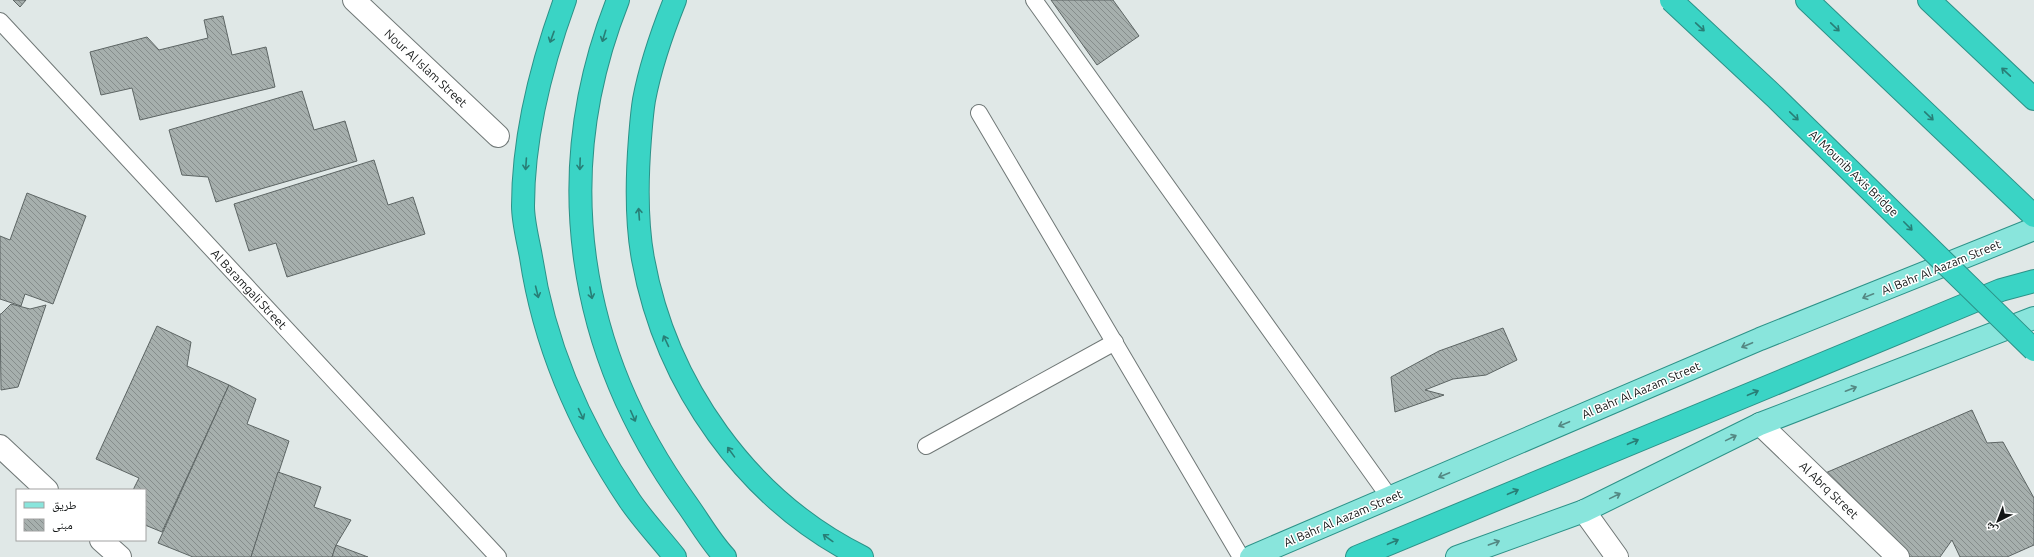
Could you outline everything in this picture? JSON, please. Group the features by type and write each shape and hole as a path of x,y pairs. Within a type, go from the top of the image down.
{"highway":[{"path":"565,0 549,46 529,125 523,207 536,290 560,371 592,438 630,501 675,557"},
{"path":"618,0 605,34 588,98 580,163 581,229 591,294 608,359 634,420 667,478 725,557"},
{"path":"675,0 665,23 644,99 636,179 643,258 663,335 698,406 736,459 782,505 835,543 862,557"},
{"name":"Al Mounib Axis Bridge","path":"1671,0 1786,108 2034,350"},
{"path":"1807,0 2034,216"},
{"path":"1929,0 2034,99"},
{"path":"1357,557 2001,290 2034,281"}],"main road":[{"name":"Al Bahr Al Aazam Street","path":"1251,557 1760,339 2034,229"},
{"path":"1468,555 1584,511 1760,424 2034,318"}],"street":[{"name":"Nour Al Islam Street","path":"354,0 498,136"},
{"name":"Al Abrq Street","path":"1760,424 1898,557"},
{"path":"0,446 47,489"},
{"path":"1584,511 1617,557"},
{"path":"102,541 120,557"}],"lane":[{"path":"1034,0 1390,498"},
{"name":"Al Baramgali Street","path":"0,21 498,557"},
{"path":"979,113 1241,557"},
{"path":"926,446 1115,342"}],"building":[{"path":"13,0 26,0 20,7"},
{"path":"1051,0 1113,0 1139,36 1097,65"},
{"path":"223,16 232,55 266,47 275,87 140,120 132,88 101,95 90,52 147,37 159,50 208,38 204,20"},
{"path":"302,91 314,130 345,121 357,161 216,202 208,177 182,175 169,130"},
{"path":"374,160 388,205 413,197 425,234 287,277 276,243 249,251 234,204"},
{"path":"27,193 86,216 53,304 25,294 21,306 0,299 0,236 10,240"},
{"path":"11,304 30,309 46,305 18,387 1,390 0,314"},
{"path":"157,326 191,342 187,366 229,385 162,532 146,525 146,489 134,489 139,478 96,459"},
{"path":"1503,328 1517,360 1486,375 1453,379 1425,390 1444,395 1395,412 1391,377 1439,351"},
{"path":"229,385 256,399 247,424 289,441 251,557 193,557 158,543"},
{"path":"1972,410 1987,443 2003,442 2034,498 2034,545 2007,557 1960,557 1952,540 1940,557 1905,557 1816,477"},
{"path":"278,472 321,487 314,507 351,520 336,545 332,557 251,557"},
{"path":"336,545 368,557 332,557"}]}
